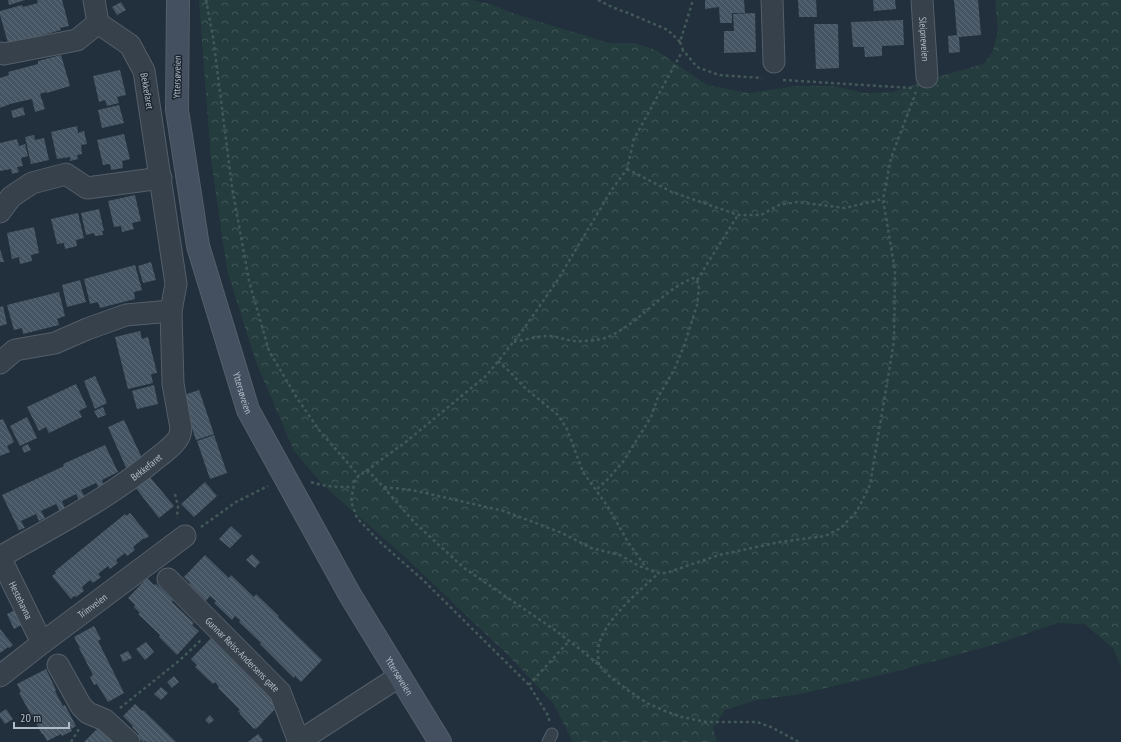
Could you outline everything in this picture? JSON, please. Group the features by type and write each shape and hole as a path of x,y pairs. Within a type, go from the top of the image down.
{"main road":[{"name":"Yttersøveien","path":"178,0 177,110 198,246 248,410 350,595 440,742"}],"street":[{"path":"0,53 4,54 77,40 98,23 94,0"},
{"path":"772,0 774,74"},
{"name":"Sleipneveien","path":"922,0 927,77"},
{"name":"Bekkefaret","path":"0,557 111,493 150,465 166,451 180,435 181,428 173,384 171,311 176,284 144,71 130,45 98,23"},
{"path":"0,212 11,197 32,183 66,174 87,188 161,178"},
{"path":"0,363 15,350 55,344 87,329 126,315 171,311"},
{"name":"Trimveien","path":"0,676 185,536"},
{"name":"Hestehavna","path":"0,557 42,643"},
{"name":"Gunnar Reiss-Andersens gate","path":"168,579 280,692 299,742 400,676"},
{"path":"58,665 81,706 88,713 105,720 129,742"}],"path":[{"path":"206,0 213,37 232,187 249,282 270,351 297,398 319,430 359,476"},
{"path":"384,487 412,490 504,511 562,533 591,548 620,555 639,566 659,573 666,573 720,554 780,542 825,536 841,528 857,511 870,485 894,341 895,271 883,200 891,158 918,89 774,74 719,75 697,67 683,50 680,42 668,30 598,0"},
{"path":"680,42 693,0"},
{"path":"550,738 549,717 529,685 422,579 380,542 357,518 351,501 355,479 476,385 487,375 524,330 557,281 627,169 634,139 683,50"},
{"path":"627,169 672,192 738,215 761,215 779,205 797,202 845,208 883,200"},
{"path":"596,490 623,462 651,417 658,397 674,370 684,346 697,305 699,288 697,280 738,215"},
{"path":"514,342 544,336 556,336 574,341 606,338 627,327 682,283 693,278 697,280"},
{"path":"498,361 525,388 558,415 567,429 583,472 608,507 628,542 647,569"},
{"path":"367,470 415,523 464,568 569,641 599,665 608,675 648,703 682,717 706,722 757,722 799,742"},
{"path":"185,536 190,535 236,502 285,478 295,478 328,486 354,487"},
{"path":"599,665 598,650 601,637 615,616 659,573"},
{"path":"105,720 180,660 215,626"},
{"path":"529,685 569,641"}],"green space":[{"path":"199,0 472,0 490,4 515,14 609,43 635,43 656,50 707,85 749,93 796,86 834,86 864,93 893,92 947,74 984,64 993,51 998,30 995,0 1121,0 1121,667 1113,648 1084,624 1057,623 1000,643 894,672 796,695 757,700 725,710 713,728 717,742 573,742 553,703 508,655 405,557 324,486 294,451 256,362 227,270 211,160"}],"building":[{"path":"8,0 25,0 9,5"},
{"path":"37,0 62,0 69,26 60,28 61,30 8,43 0,11 22,5 23,7 38,3"},
{"path":"705,0 744,0 745,13 732,13 732,23 720,23 719,7 705,9"},
{"path":"798,0 816,0 817,17 799,17"},
{"path":"873,0 895,0 896,9 874,11"},
{"path":"954,0 978,0 981,35 959,37 960,52 949,53 948,36 957,35"},
{"path":"121,2 126,10 117,15 112,7"},
{"path":"755,13 756,52 724,53 724,31 734,31 733,14"},
{"path":"903,20 904,45 882,46 882,56 865,57 864,47 853,47 851,22"},
{"path":"814,24 838,24 839,68 816,69"},
{"path":"61,55 70,86 40,94 45,109 35,112 32,99 0,108 0,78 9,75 8,72 38,64 38,61"},
{"path":"120,70 126,95 117,97 119,103 107,106 105,100 99,102 93,76"},
{"path":"119,105 124,123 102,128 98,110"},
{"path":"23,107 25,115 13,118 11,111"},
{"path":"77,126 78,133 84,131 87,144 81,145 82,154 77,155 78,159 70,161 70,157 57,159 51,132"},
{"path":"124,134 130,159 122,161 123,168 111,170 110,164 103,165 97,140"},
{"path":"34,135 35,140 44,138 49,160 31,164 25,137"},
{"path":"17,139 19,146 25,144 28,156 21,158 23,166 17,167 19,172 12,174 11,169 0,171 0,143"},
{"path":"135,195 141,221 132,223 134,229 122,232 121,226 114,227 108,201"},
{"path":"99,209 104,231 102,231 103,235 95,236 94,233 86,235 81,213"},
{"path":"78,213 84,238 76,240 77,246 65,249 64,243 57,244 51,219"},
{"path":"34,227 39,253 31,255 32,261 20,264 19,257 12,259 7,233"},
{"path":"0,249 4,262 0,262"},
{"path":"151,262 156,280 143,283 138,266"},
{"path":"135,265 142,290 134,292 135,299 100,308 98,302 90,304 84,279"},
{"path":"80,280 86,302 67,307 62,285"},
{"path":"59,292 65,316 57,319 59,325 23,334 22,328 14,330 7,305"},
{"path":"3,306 7,324 0,326 0,307"},
{"path":"140,331 142,339 148,337 157,373 151,374 153,383 128,389 115,337"},
{"path":"95,376 107,403 95,409 84,381"},
{"path":"76,384 87,407 79,411 82,417 49,433 46,427 39,431 27,407"},
{"path":"154,385 158,404 137,409 132,391"},
{"path":"199,390 214,434 196,440 181,396"},
{"path":"103,407 106,415 98,418 94,411"},
{"path":"27,417 37,438 20,446 10,426"},
{"path":"3,419 14,442 7,446 10,452 0,456 0,420"},
{"path":"124,420 144,462 127,470 108,427"},
{"path":"214,435 227,473 210,479 197,441"},
{"path":"28,444 31,450 24,453 22,447"},
{"path":"105,445 118,472 102,480 105,488 100,490 96,483 81,490 85,497 79,500 76,494 62,501 65,509 60,511 56,504 41,511 45,518 39,521 36,514 21,521 25,528 19,530 2,495 64,466 63,464"},
{"path":"149,476 174,506 159,518 135,487"},
{"path":"205,482 217,496 194,517 181,504"},
{"path":"130,513 149,536 133,547 135,550 127,556 125,553 116,560 118,563 110,569 108,566 98,574 101,577 93,583 90,580 82,587 84,591 71,599 52,576 56,573 55,571 125,514 126,516"},
{"path":"231,526 242,536 230,548 219,539"},
{"path":"252,554 260,562 255,568 246,560"},
{"path":"205,555 229,578 231,575 254,597 256,594 322,660 301,682 295,676 294,678 260,644 261,643 239,622 240,620 235,616 232,620 214,603 216,601 210,596 206,601 189,584 190,583 184,577"},
{"path":"147,578 154,585 156,584 173,600 172,602 194,623 192,625 199,631 177,655 159,637 160,635 138,614 140,613 128,598"},
{"path":"15,610 23,624 14,629 7,614"},
{"path":"94,626 101,639 98,641 124,693 108,702 97,684 94,685 90,677 93,675 74,637"},
{"path":"0,629 13,645 0,653"},
{"path":"213,636 237,659 278,706 256,729 254,729 240,714 238,711 240,710 218,688 219,687 215,682 213,684 195,667 197,665 191,659"},
{"path":"146,642 154,652 145,660 136,649"},
{"path":"128,651 132,658 123,662 120,655"},
{"path":"46,669 59,699 63,706 65,705 76,726 71,729 72,731 62,736 61,734 47,741 19,693 21,692 17,684"},
{"path":"174,676 179,682 172,688 167,682"},
{"path":"161,687 168,693 161,700 154,694"},
{"path":"135,704 176,742 143,742 137,736 139,734 132,727 133,726 123,716"},
{"path":"6,709 13,719 5,724 0,717 0,713"},
{"path":"210,715 214,720 209,724 205,720"},
{"path":"100,726 117,742 84,742"},
{"path":"258,734 263,740 261,742 248,742"}]}
